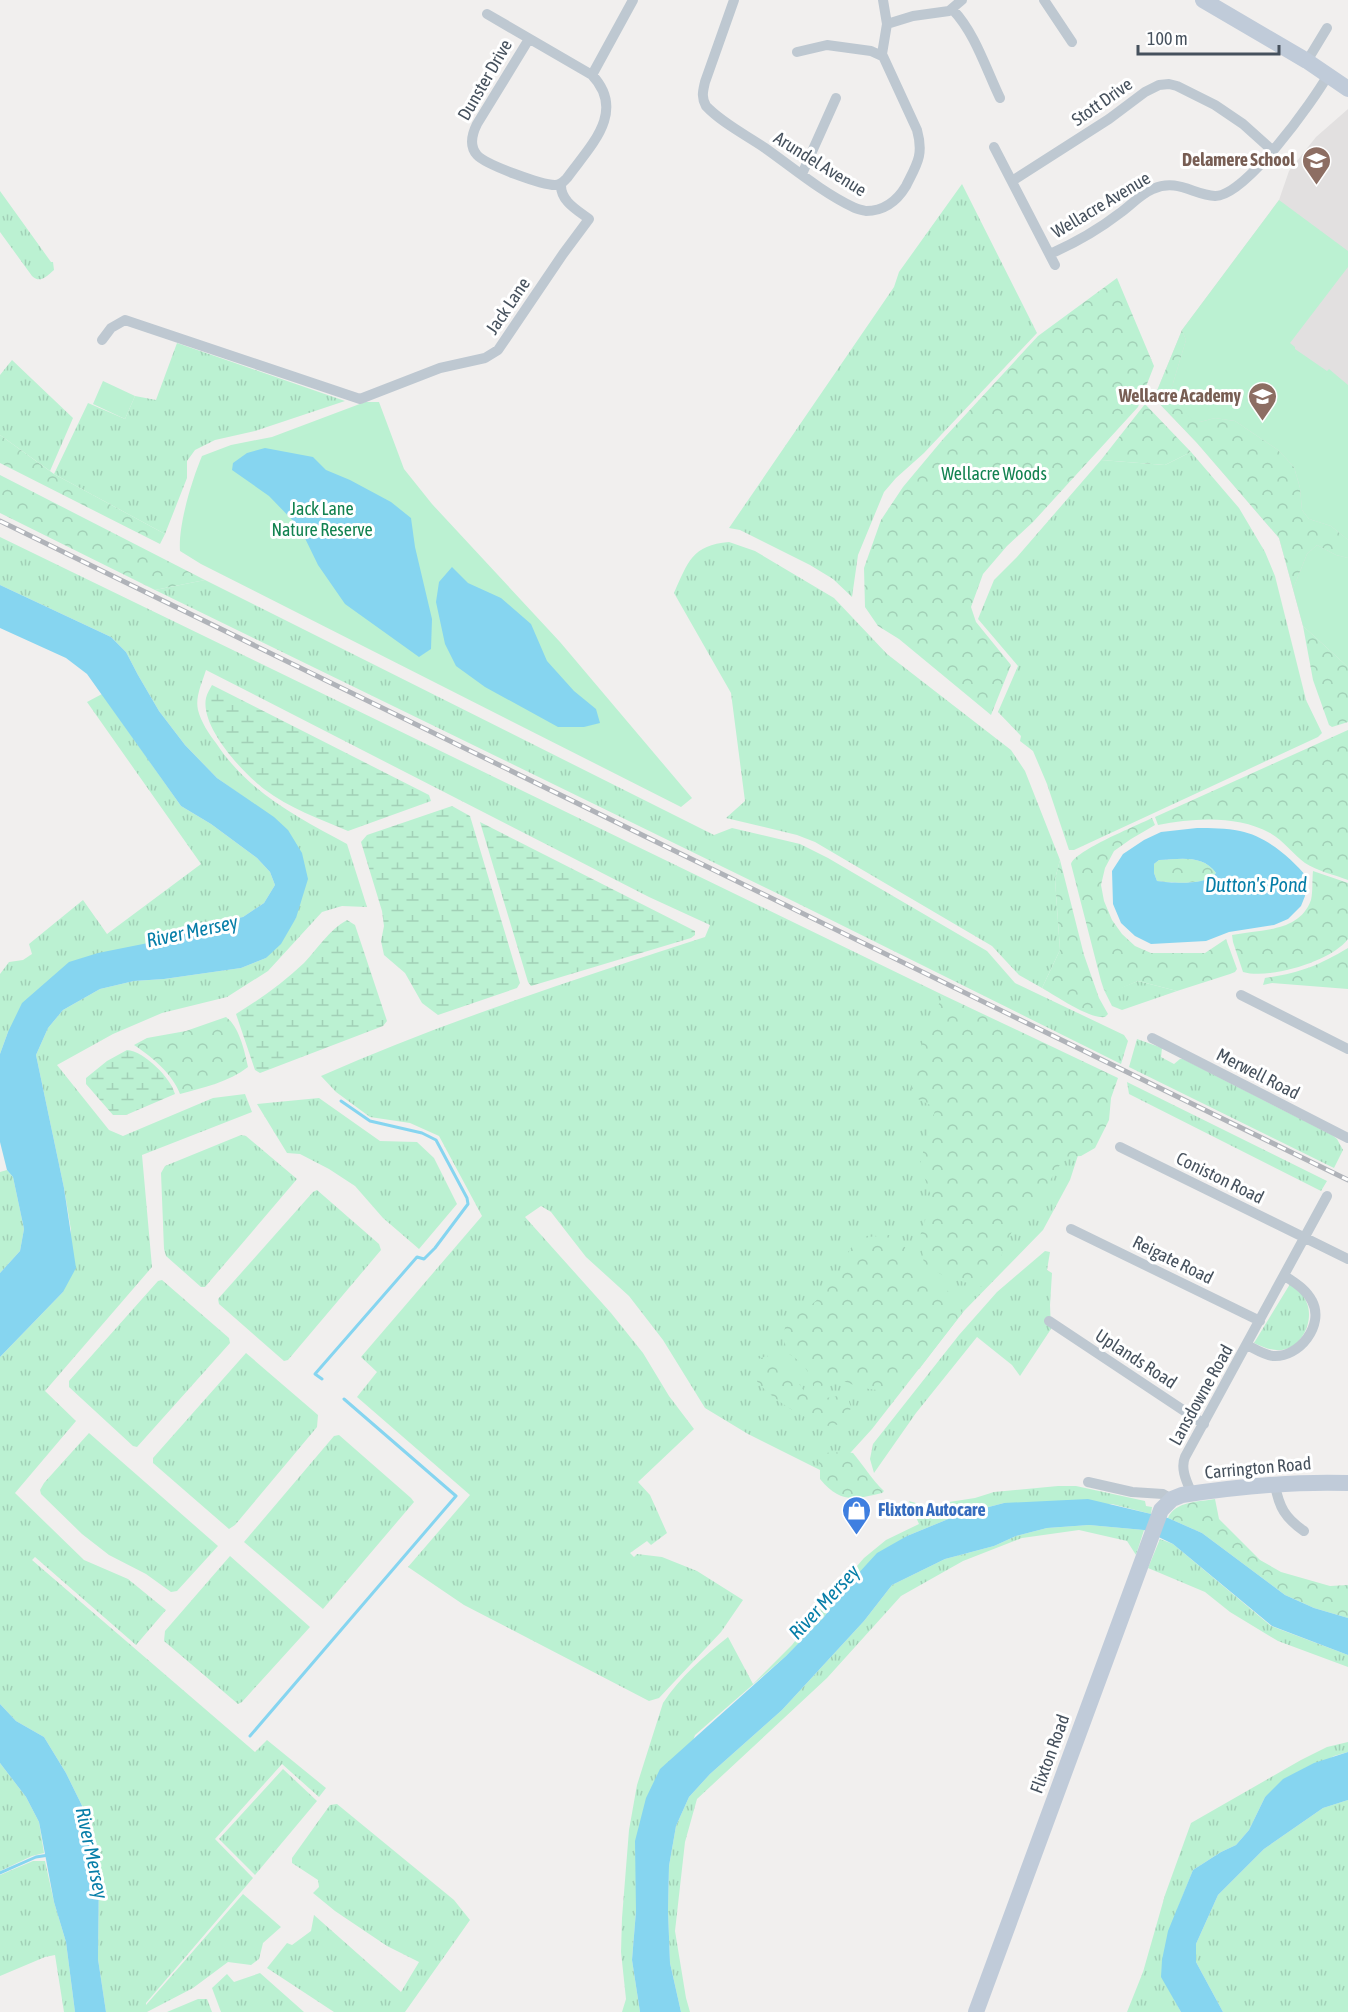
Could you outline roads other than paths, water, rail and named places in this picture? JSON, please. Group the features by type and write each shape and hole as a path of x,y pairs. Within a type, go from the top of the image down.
{"main road":[{"path":"1210,2 1307,61 1348,89"},
{"name":"Carrington Road","path":"1166,1505 1180,1495 1275,1485 1317,1482 1348,1483"},
{"name":"Flixton Road","path":"976,2012 1149,1542 1166,1505"}],"street":[{"path":"561,184 600,132 606,119 608,110 606,98 598,81 592,75 633,0"},
{"name":"Arundel Avenue","path":"734,0 705,82 702,100 710,111 802,174 845,203 865,211 888,206 900,196 918,164 921,153 921,142 917,130 882,56"},
{"path":"802,47 827,45 872,51 882,56 886,24 882,0"},
{"path":"886,24 914,16 942,14 953,10 962,0"},
{"path":"1044,0 1072,42"},
{"path":"953,10 970,34 1000,98"},
{"name":"Dunster Drive","path":"487,14 592,75"},
{"path":"1307,61 1327,28"},
{"name":"Dunster Drive","path":"529,39 477,124 473,132 473,148 477,155 504,170 544,183 561,184"},
{"name":"Wellacre Avenue","path":"994,147 1052,260 1153,189 1174,185 1215,196 1221,195 1245,178 1273,151 1328,75"},
{"name":"Stott Drive","path":"1012,181 1159,85 1177,86 1215,105 1243,124 1273,151"},
{"path":"802,174 831,102"},
{"name":"Jack Lane","path":"102,340 111,328 125,320 360,399 440,368 484,358 498,350 589,219 565,201 561,184"},
{"path":"1241,995 1348,1049"},
{"name":"Merwell Road","path":"1152,1038 1348,1138"},
{"name":"Coniston Road","path":"1120,1147 1348,1259"},
{"name":"Lansdowne Road","path":"1192,1494 1185,1477 1183,1463 1327,1196"},
{"name":"Reigate Road","path":"1071,1229 1260,1321"},
{"name":"Lansdowne Road","path":"1247,1346 1272,1356 1288,1354 1302,1344 1312,1328 1316,1311 1313,1302 1299,1286 1285,1276"},
{"name":"Uplands Road","path":"1049,1322 1204,1424"},
{"name":"Carrington Road","path":"1088,1482 1162,1494 1166,1505"},
{"path":"1275,1485 1282,1512 1304,1531"}],"water":[{"path":"265,448 313,457 326,470 391,502 411,518 415,547 432,619 431,649 419,657 345,604 318,565 300,528 269,496 232,470 233,463 247,453"},
{"path":"452,567 468,583 501,598 531,624 547,661 574,691 596,709 600,723 584,727 558,727 485,687 456,666 445,644 436,602 439,582"},
{"name":"River Mersey","path":"0,585 111,637 126,652 159,711 185,745 217,778 274,817 288,830 302,853 308,879 296,918 281,944 266,958 241,968 134,981 100,989 63,1010 48,1028 36,1055 64,1188 76,1268 63,1292 0,1357 0,1273 20,1251 24,1229 13,1177 7,1170 0,1142 0,1054 22,1003 69,962 98,953 163,940 218,922 243,917 264,903 275,885 270,872 257,858 211,824 181,806 87,674 66,658 0,628"},
{"name":"Dutton's Pond","path":"1218,828 1240,831 1259,838 1286,855 1307,877 1305,896 1301,906 1288,919 1274,925 1229,932 1206,941 1151,944 1135,936 1121,923 1113,904 1112,871 1123,854 1161,832","holes":["1159,860 1198,860 1211,867 1216,873 1197,882 1157,881 1154,864"]},
{"path":"1088,1499 1168,1518 1202,1533 1285,1595 1314,1608 1348,1618 1348,1655 1272,1626 1173,1544 1144,1530 1089,1525 1047,1528 1016,1536 994,1546 945,1559 892,1585 864,1621 782,1710 710,1774 689,1797 676,1826 669,1866 670,1963 681,2012 640,2012 632,1960 636,1911 635,1841 646,1798 660,1769 786,1656 824,1617 844,1589 877,1553 907,1536 958,1515 1004,1503"},
{"name":"River Mersey","path":"0,1704 16,1721 44,1737 66,1773 91,1824 99,1870 98,1959 106,2012 75,2012 66,1942 54,1902 39,1822 26,1797 0,1763"},
{"path":"1348,1752 1348,1800 1323,1808 1264,1849 1218,1895 1196,1944 1196,1962 1223,2012 1181,2012 1161,1977 1162,1960 1168,1931 1193,1870 1236,1845 1249,1830 1265,1797 1283,1779 1314,1763"}],"waterway":[{"path":"322,1379 315,1374 417,1257 424,1259 435,1248 468,1204 436,1140 422,1133 370,1121 341,1101"},
{"path":"250,1736 456,1496 344,1399"},
{"path":"0,1873 36,1857 49,1855"}],"railway":[{"path":"0,521 1348,1180"}],"place":[{"name":"Delamere School","path":"1316,186"},
{"name":"Wellacre Academy","path":"1262,422"},
{"name":"Flixton Autocare","path":"857,1536"}],"park label":[{"name":"Wellacre Woods","path":"994,474"},
{"name":"Jack Lane Nature Reserve","path":"322,519"}]}
